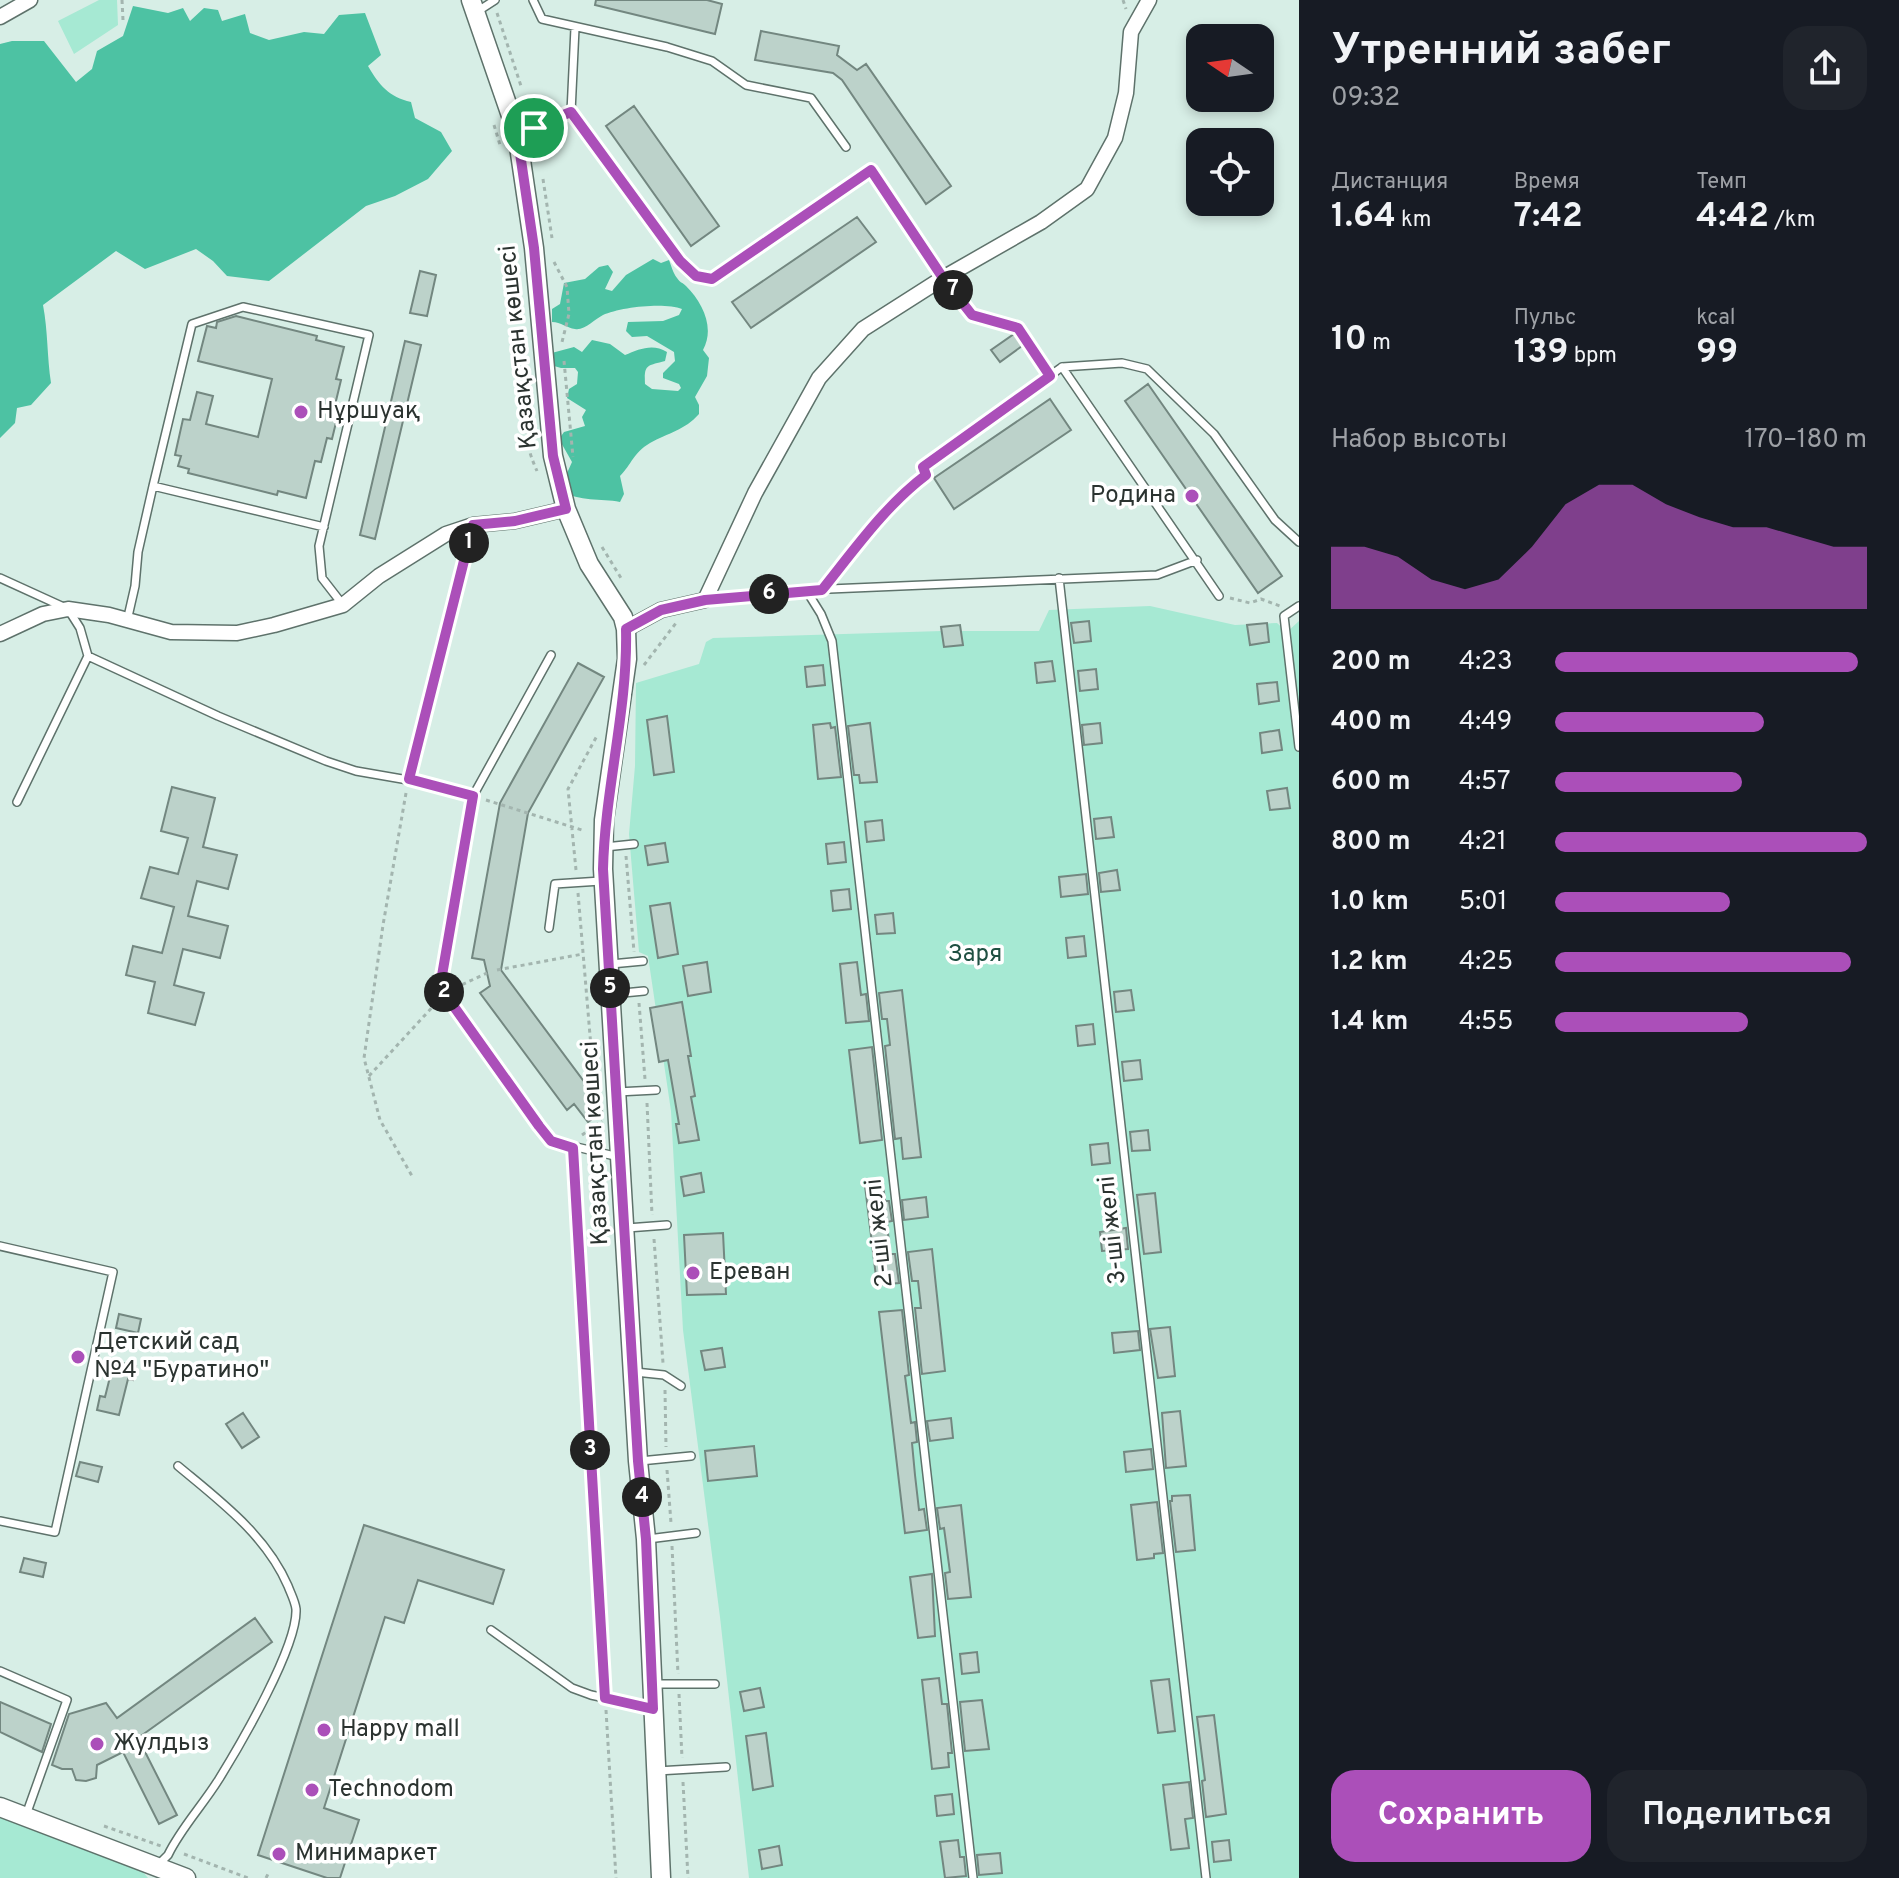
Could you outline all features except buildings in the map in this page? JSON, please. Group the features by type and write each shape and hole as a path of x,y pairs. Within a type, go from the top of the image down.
{"street":[{"path":"0,17 30,0"},
{"path":"626,629 661,610 705,600 755,493 819,378 863,329 943,278 1041,222 1087,189 1115,138 1126,93 1131,32 1149,0"},
{"name":"Қазақстан көшесі","path":"474,6 517,133 534,248 553,456 566,509 589,564 623,617 626,629 627,659 604,842 603,881 638,1461 646,1539 661,1878"},
{"path":"0,634 43,614 68,609 109,615 171,632 237,633 343,605 379,576 446,534 473,525 515,521 566,509"},
{"path":"0,1807 157,1873 186,1878"}],"lane":[{"path":"474,6 495,0"},
{"path":"533,0 542,19 667,47 712,61 746,85 811,98 846,147"},
{"path":"575,28 571,112 680,261 696,276 712,279 871,170 943,278 972,315 1018,328 1050,376"},
{"path":"517,133 571,112"},
{"path":"127,621 138,552 192,324 243,307 369,335 319,546 322,578 343,605"},
{"path":"923,467 1062,367 1122,363 1147,369 1214,434 1275,520 1299,542"},
{"path":"1062,367 1219,596"},
{"path":"153,486 324,527"},
{"path":"705,600 806,590 1157,575 1197,560"},
{"path":"0,578 68,609 80,628 88,656 17,802"},
{"name":"3-ші желі","path":"1059,578 1206,1878"},
{"name":"2-ші желі","path":"806,590 821,614 832,641 973,1878"},
{"path":"1299,606 1284,616 1299,747"},
{"path":"551,655 473,796 440,987 551,1141 621,1157"},
{"path":"88,656 218,716 326,761 356,771 409,779 473,796"},
{"path":"604,842 634,844"},
{"path":"549,928 555,884 603,881"},
{"path":"609,965 643,961"},
{"path":"611,994 644,991"},
{"path":"617,1092 656,1090"},
{"path":"625,1228 667,1225"},
{"path":"0,1246 113,1272 55,1532 0,1521"},
{"path":"633,1371 664,1375 681,1386"},
{"path":"638,1461 691,1456"},
{"path":"157,1873 170,1849 219,1780 253,1720 287,1650 295,1626 296,1605 284,1577 264,1545 230,1509 178,1466"},
{"path":"646,1539 696,1533"},
{"path":"491,1630 572,1688 653,1709"},
{"path":"0,1671 67,1700 25,1818"},
{"path":"651,1684 715,1684"},
{"path":"655,1771 726,1767"}],"path":[{"path":"122,0 123,20"},
{"path":"822,590 879,519 926,475 923,467"},
{"path":"412,1176 380,1120 364,1058 383,925 409,779 473,525"},
{"path":"1219,596 1250,603 1270,600 1281,606 1284,616"},
{"path":"473,796 604,842"},
{"path":"497,970 583,954"},
{"path":"369,1076 445,993 487,973"},
{"path":"573,1148 616,1878"},
{"path":"91,1822 248,1878"}],"green space":[{"path":"99,0 117,0 118,25 74,54 58,21"},
{"path":"133,6 168,13 183,8 190,21 204,8 218,10 222,21 245,14 250,33 269,40 304,32 324,34 339,15 365,13 381,55 368,66 372,73 391,93 411,102 415,118 441,132 452,151 428,179 395,196 366,206 269,281 227,276 196,249 145,269 116,251 43,305 51,383 31,405 17,408 15,423 0,438 0,44 44,41 76,82 92,69 97,51 123,36"},
{"path":"653,259 661,263 669,260 679,281 692,293 705,316 708,333 703,350 709,358 707,376 695,397 699,414 682,428 650,443 636,455 620,476 624,494 620,502 569,494 562,491 572,462 559,439 564,432 585,426 582,417 586,410 567,398 569,389 577,384 578,372 575,368 547,364 548,354 574,347 582,352 592,340 610,344 625,355 646,348 662,349 667,352 665,361 648,367 645,384 652,389 678,391 681,388 679,384 663,378 663,373 675,361 674,352 647,336 632,337 626,331 628,322 663,321 679,315 682,309 642,306 620,310 603,315 578,329 552,322 552,309 560,304 564,283 585,279 599,267 608,265 613,272 605,289 612,291 626,275"},
{"name":"Заря","path":"1150,606 1235,625 1277,623 1287,632 1299,621 1299,1878 749,1878 720,1617 683,1330 671,1111 648,956 639,952 629,834 635,766 636,683 699,664 706,642 713,638 1039,631 1049,610"},
{"path":"0,1816 143,1872 148,1878 0,1878"}],"place":[{"name":"Нұршуақ","path":"301,412"},
{"name":"Родина","path":"1192,496"},
{"name":"Ереван","path":"693,1273"},
{"name":"Детский сад №4 \"Буратино\"","path":"78,1357"},
{"name":"Happy mall","path":"324,1730"},
{"name":"Жулдыз","path":"97,1744"},
{"name":"Technodom","path":"312,1790"},
{"name":"Минимаркет","path":"279,1854"}],"route":[{"path":"571,112 680,261 696,276 712,279 871,170 943,278 972,315 1018,328 1050,376 923,467 926,475 879,519 822,590 705,600 661,610 626,629 627,659 604,820 603,869 638,1461 646,1539 653,1709 605,1698 573,1148 551,1141 440,987 473,796 409,779 473,525 515,521 566,509 553,456 534,248 517,133 534,128 571,112"}]}
